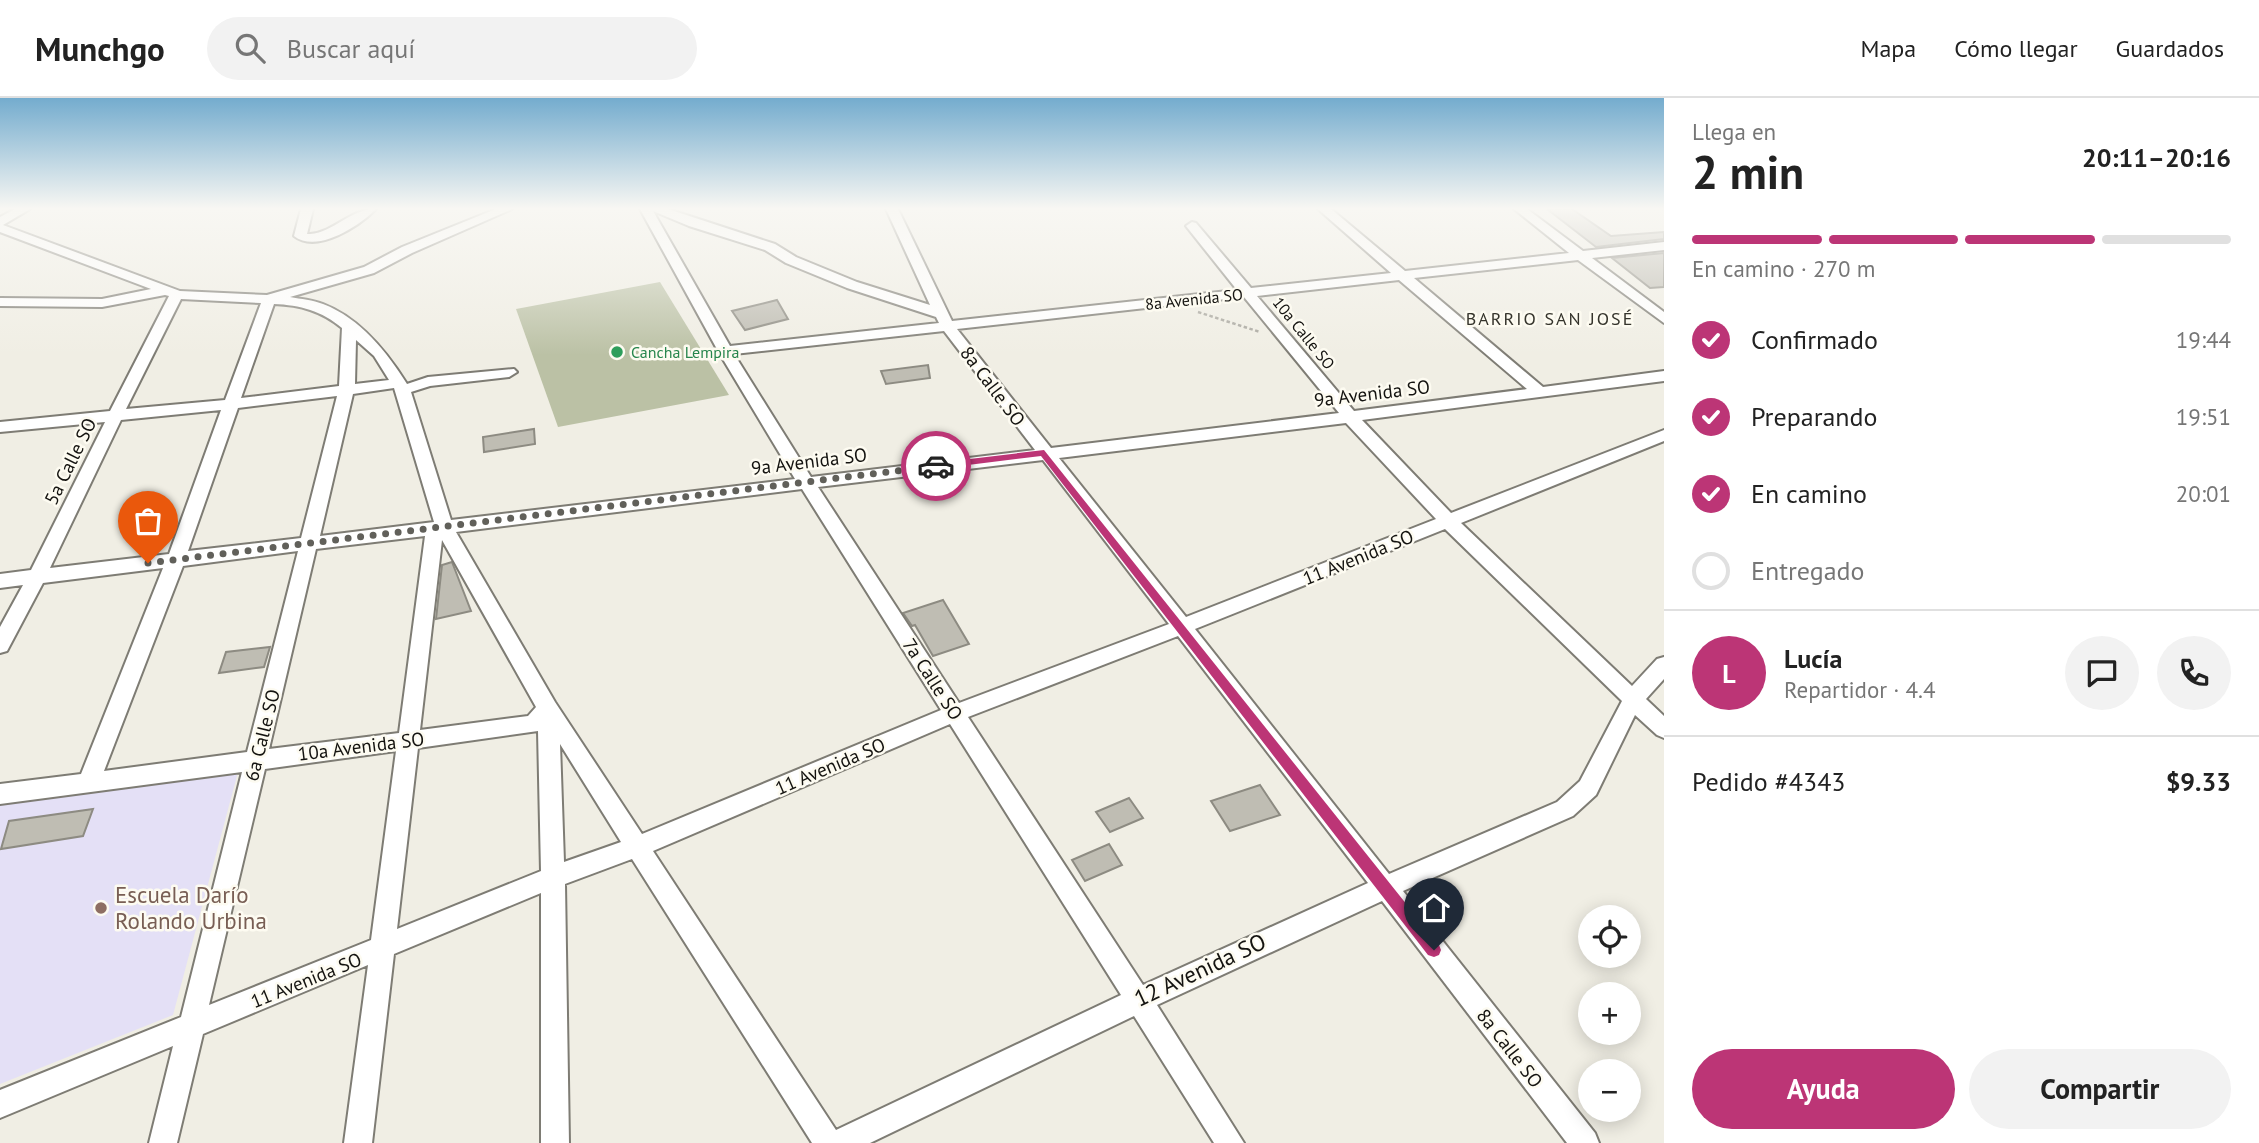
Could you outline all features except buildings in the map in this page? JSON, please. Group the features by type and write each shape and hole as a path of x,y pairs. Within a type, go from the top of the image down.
{"street":[{"path":"78,258 171,293"},
{"path":"270,299 369,270 396,258"},
{"name":"7a Calle SO","path":"673,258 725,351 806,482 1230,1143"},
{"path":"787,258 852,285 908,301 945,320"},
{"name":"8a Calle SO","path":"915,258 945,320 1044,453 1585,1143"},
{"name":"10a Calle SO","path":"1219,258 1350,417 1448,521 1664,729"},
{"path":"1380,258 1541,393"},
{"name":"8a Avenida SO","path":"725,351 945,320 1249,293 1567,258"},
{"path":"1585,258 1664,318"},
{"path":"0,302 102,303 171,293 270,299 317,306 334,314 383,358 401,387 439,527 548,708 828,1143"},
{"name":"5a Calle SO","path":"0,645 37,576 171,302 171,293"},
{"path":"89,782 176,559 270,299"},
{"name":"6a Calle SO","path":"163,1143 348,382 349,326"},
{"path":"345,389 367,377 383,358"},
{"path":"0,427 232,404 345,389 401,387 509,372"},
{"name":"9a Avenida SO","path":"0,581 1350,417 1664,376"},
{"name":"11 Avenida SO","path":"0,1104 553,877 637,847 955,713 1181,627 1664,435"},
{"path":"358,1143 408,740 439,527"},
{"path":"1633,699 1664,666"},
{"name":"12 Avenida SO","path":"840,1143 1138,999 1383,886 1565,809 1588,788 1633,699"},
{"path":"548,708 553,877 555,1143"},
{"name":"10a Avenida SO","path":"0,794 534,724 548,708"}],"path":[{"path":"1189,310 1240,325 1291,345"}],"shaded area":[{"name":"Escuela Darío Rolando Urbina","path":"238,772 173,1015 0,1084 0,801"}],"green space":[{"name":"Cancha Lempira","path":"660,282 729,395 558,427 516,309"}],"way so far":[{"path":"148,563 936,466"}],"place":[{"name":"Cancha Lempira","path":"617,352"},
{"name":"Escuela Darío Rolando Urbina","path":"101,908"}],"district":[{"name":"BARRIO SAN JOSÉ","path":"1550,319"}],"route":[{"path":"936,466 1044,453 1434,950"}]}
